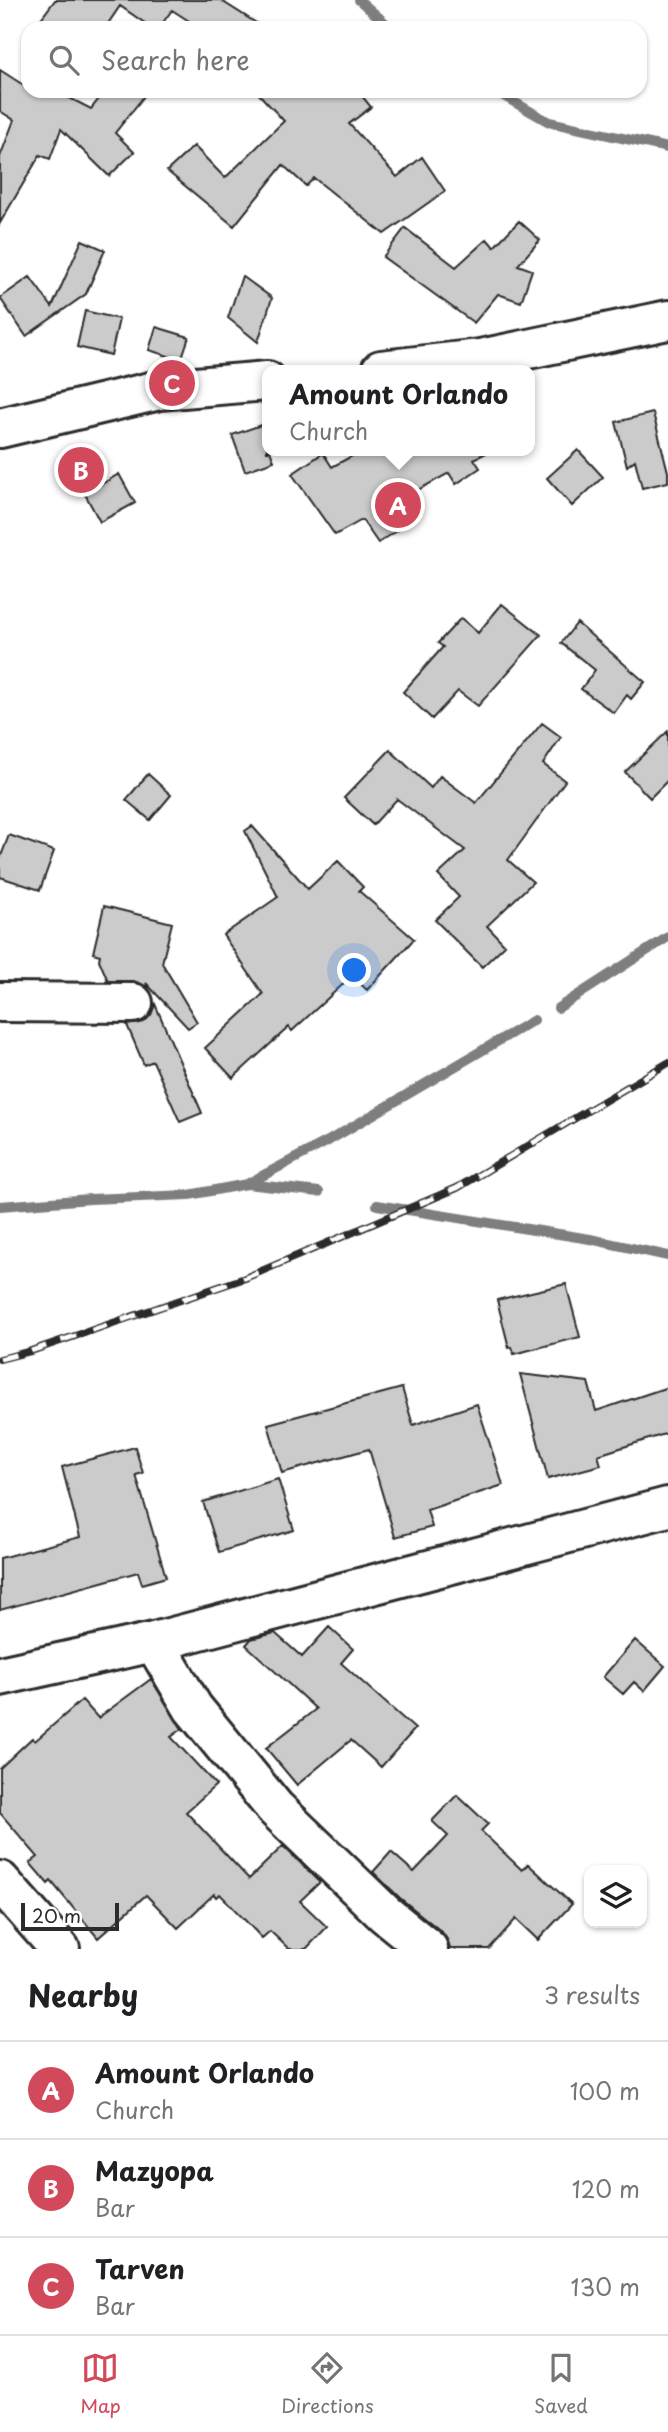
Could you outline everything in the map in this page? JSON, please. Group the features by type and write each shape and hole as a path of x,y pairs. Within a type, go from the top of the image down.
{"street":[{"path":"426,365 480,359 668,320"},
{"path":"0,428 159,390 262,381"},
{"path":"0,1002 133,1003"},
{"path":"0,1676 154,1642 668,1507"},
{"path":"154,1642 193,1708 275,1808 385,1914 428,1949"},
{"path":"0,1881 60,1949"}],"building":[{"path":"55,0 220,0 253,21 189,21 172,10 164,21 142,21 120,6 110,21 39,21"},
{"path":"0,70 21,84 21,98 70,98 91,109 100,98 142,98 115,133 134,152 109,176 61,129 50,159 40,155 0,223 0,157 14,120 0,111"},
{"path":"263,98 364,98 371,107 349,124 397,177 422,157 445,191 384,234 314,178 306,186 283,165 234,226 167,171 194,146 225,178 284,121"},
{"path":"519,221 540,240 518,265 532,270 521,302 498,294 474,323 383,257 405,228 456,267 487,239 494,247"},
{"path":"82,240 105,250 86,294 26,336 0,298 30,277 52,307"},
{"path":"242,276 272,298 258,342 228,318"},
{"path":"85,311 119,319 111,355 77,347"},
{"path":"156,327 189,337 181,360 149,350"},
{"path":"653,413 668,472 668,482 642,488 635,460 627,466 616,422"},
{"path":"261,425 262,456 272,456 274,461 245,471 232,435"},
{"path":"578,450 603,477 572,506 547,478"},
{"path":"319,456 325,456 332,467 352,456 480,456 474,459 480,468 456,484 449,473 392,504 406,525 378,543 362,520 335,535 292,474"},
{"path":"119,474 135,503 100,522 85,494"},
{"path":"502,604 541,635 478,706 458,691 432,719 403,692 443,647 438,643 461,618 478,633"},
{"path":"577,623 645,682 631,699 627,695 614,713 581,689 595,670 561,643"},
{"path":"542,723 561,737 543,764 565,781 508,860 533,882 487,926 505,945 482,967 435,920 459,897 438,875 465,850 397,799 373,825 344,798 390,750 431,788 440,776 476,803"},
{"path":"668,731 668,780 650,798 625,772"},
{"path":"148,774 171,795 150,820 126,800"},
{"path":"252,826 308,889 338,861 363,887 359,891 414,939 367,990 352,976 292,1031 289,1027 233,1078 205,1048 263,994 223,935 278,897 245,831"},
{"path":"9,835 54,851 40,890 0,877 0,859"},
{"path":"104,906 172,923 162,963 197,1022 188,1028 146,983 148,988 134,981 108,981 99,960 100,955 93,953"},
{"path":"155,1004 202,1113 180,1122 153,1061 144,1065 127,1025 144,1022 151,1015"},
{"path":"566,1284 580,1337 514,1354 512,1347 509,1348 497,1300"},
{"path":"520,1374 588,1382 596,1411 668,1387 668,1433 598,1455 601,1465 548,1479"},
{"path":"402,1388 413,1425 477,1404 503,1485 427,1510 432,1527 395,1537 369,1449 282,1473 268,1424"},
{"path":"135,1447 143,1473 136,1475 166,1577 142,1584 138,1572 0,1610 0,1558 80,1537 62,1467"},
{"path":"278,1479 294,1530 219,1552 203,1502"},
{"path":"329,1627 353,1649 341,1663 415,1729 381,1767 351,1740 297,1785 266,1748 316,1709 246,1645 251,1639 275,1633 302,1657"},
{"path":"635,1640 665,1666 644,1691 634,1682 623,1694 603,1677"},
{"path":"151,1679 182,1729 171,1737 216,1785 186,1812 249,1879 283,1846 320,1882 300,1901 327,1927 306,1949 289,1949 270,1931 262,1938 220,1894 216,1897 214,1894 178,1928 146,1895 98,1938 51,1881 48,1884 30,1863 38,1857 0,1813 0,1768 32,1738 35,1741 82,1700 98,1718"},
{"path":"457,1795 488,1824 481,1831 522,1870 528,1864 572,1904 538,1940 516,1919 489,1949 450,1949 442,1932 373,1872 391,1852 414,1872 448,1836 432,1821"}],"waterway":[{"path":"359,0 383,21"},
{"path":"507,98 549,122 668,148"},
{"path":"558,1008 668,937"},
{"path":"247,1184 328,1141 534,1020"},
{"path":"0,1206 189,1195 247,1184 319,1192"},
{"path":"377,1205 590,1239 668,1256"}],"railway":[{"path":"0,1359 31,1351 245,1278 457,1188 668,1063"}],"place":[{"name":"Tarven","path":"172,383"},
{"name":"Mazyopa","path":"81,470"},
{"name":"Amount Orlando","path":"398,505"}]}
